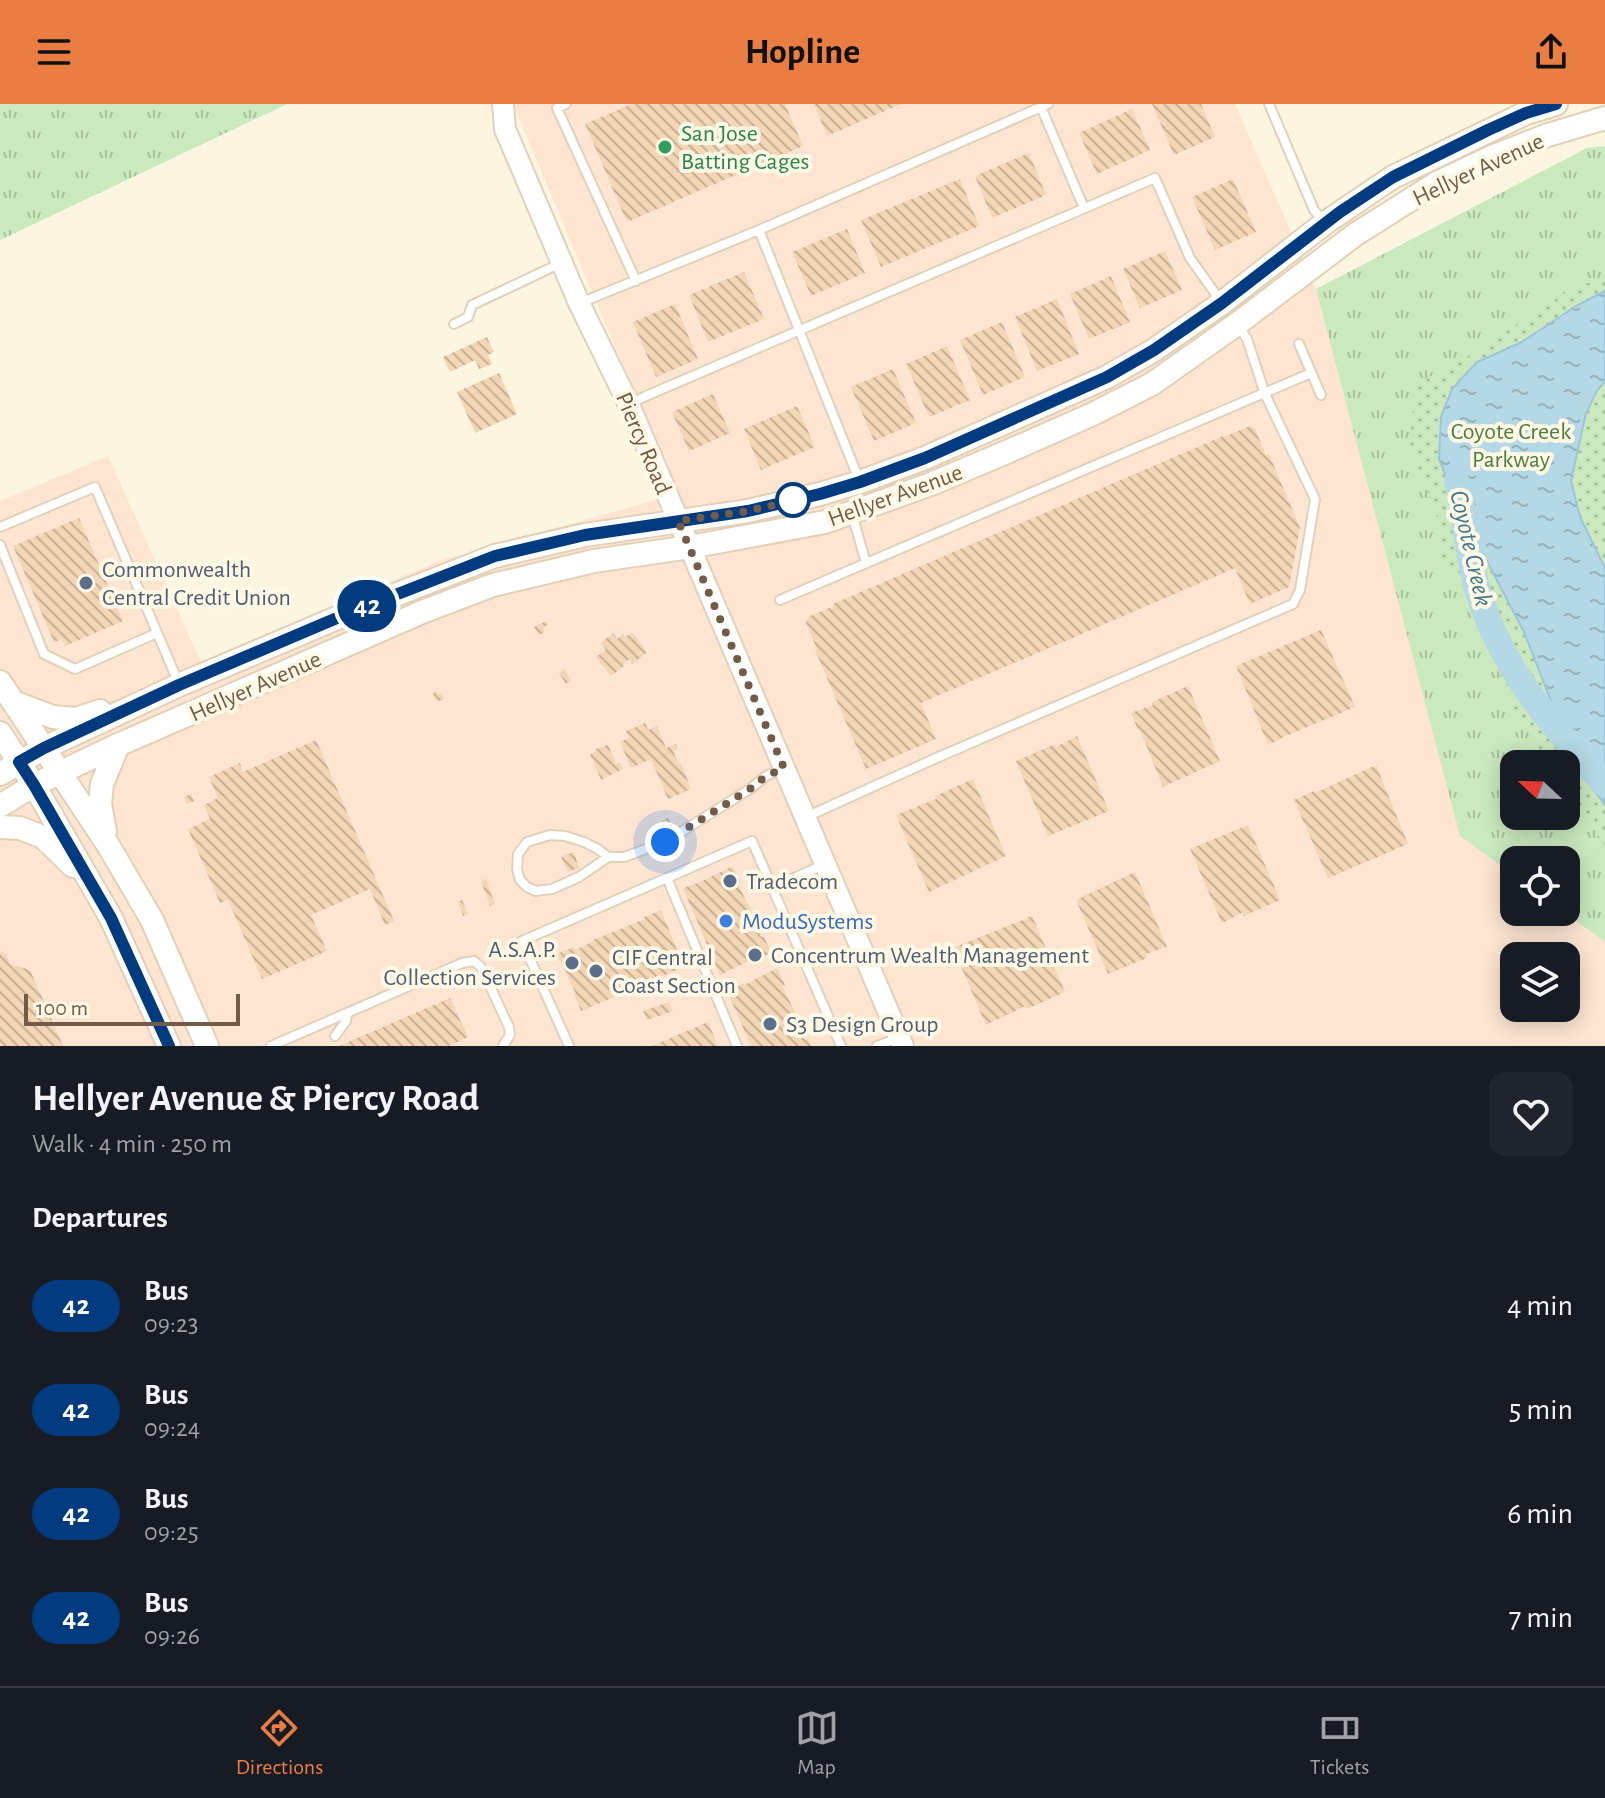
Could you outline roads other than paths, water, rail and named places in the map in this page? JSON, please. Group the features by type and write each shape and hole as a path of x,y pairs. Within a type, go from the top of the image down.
{"main road":[{"name":"Hellyer Avenue","path":"9,768 44,748 179,685 344,615 495,556 585,535 748,511 820,494 925,458 1107,377 1154,350 1222,303 1325,223 1393,177 1513,118 1556,104"},
{"name":"Hellyer Avenue","path":"0,806 34,785 118,745 422,612 493,585 594,561 813,524 931,484 1093,414 1152,384 1356,234 1437,183 1548,135 1605,118"},
{"path":"1222,303 1237,324"},
{"path":"0,682 108,845 152,920 207,1046"},
{"path":"13,702 53,717 76,719 179,685"},
{"path":"0,733 9,768 34,785 122,939 169,1046"},
{"path":"108,845 100,803 102,784 118,745"},
{"path":"0,827 20,828 43,837 91,882"}],"street":[{"name":"Piercy Road","path":"503,104 505,129 579,303 629,405 901,1042"}],"lane":[{"path":"566,104 557,108 636,281"},
{"path":"1269,104 1314,210 1325,223"},
{"path":"579,303 759,230 1044,106 1084,208"},
{"path":"629,405 799,329 1155,178 1190,258 1222,303"},
{"path":"759,230 860,482"},
{"path":"454,324 468,317 472,305 562,263"},
{"path":"805,818 1293,604 1300,590 1315,499 1265,394 1247,339 1237,324"},
{"path":"1299,344 1321,395"},
{"path":"780,600 1311,373"},
{"path":"0,527 95,487 179,685"},
{"path":"851,512 866,563"},
{"path":"0,545 44,654 75,669 157,633"},
{"path":"608,857 584,842 550,835 527,842 518,854 517,869 520,880 527,887 536,891 552,889 579,877 608,857 624,857 665,842 766,776 784,768"},
{"path":"569,1046 522,941 752,841 841,1046"},
{"path":"772,888 825,864"},
{"path":"667,878 737,1046"},
{"path":"271,1046 285,1044 347,1013 462,963 474,961 481,967 509,1027 510,1035 503,1046"},
{"path":"335,1036 346,1021 347,1013"},
{"path":"877,1046 901,1042"}],"water":[{"name":"Coyote Creek Parkway","path":"1605,291 1605,381 1586,413 1571,481 1580,517 1605,568 1605,805 1580,771 1580,750 1570,750 1524,632 1458,506 1439,459 1441,417 1452,389 1477,362 1522,342 1576,306"}],"waterway":[{"name":"Coyote Creek","path":"1457,482 1474,577 1500,645 1530,695 1605,784"}],"place":[{"name":"San Jose Batting Cages","path":"665,147"},
{"name":"Commonwealth Central Credit Union","path":"86,583"},
{"name":"Tradecom","path":"730,881"},
{"name":"ModuSystems","path":"726,921"},
{"name":"Concentrum Wealth Management","path":"755,955"},
{"name":"A.S.A.P. Collection Services","path":"572,963"},
{"name":"CIF Central Coast Section","path":"596,971"},
{"name":"S3 Design Group","path":"770,1024"}]}
